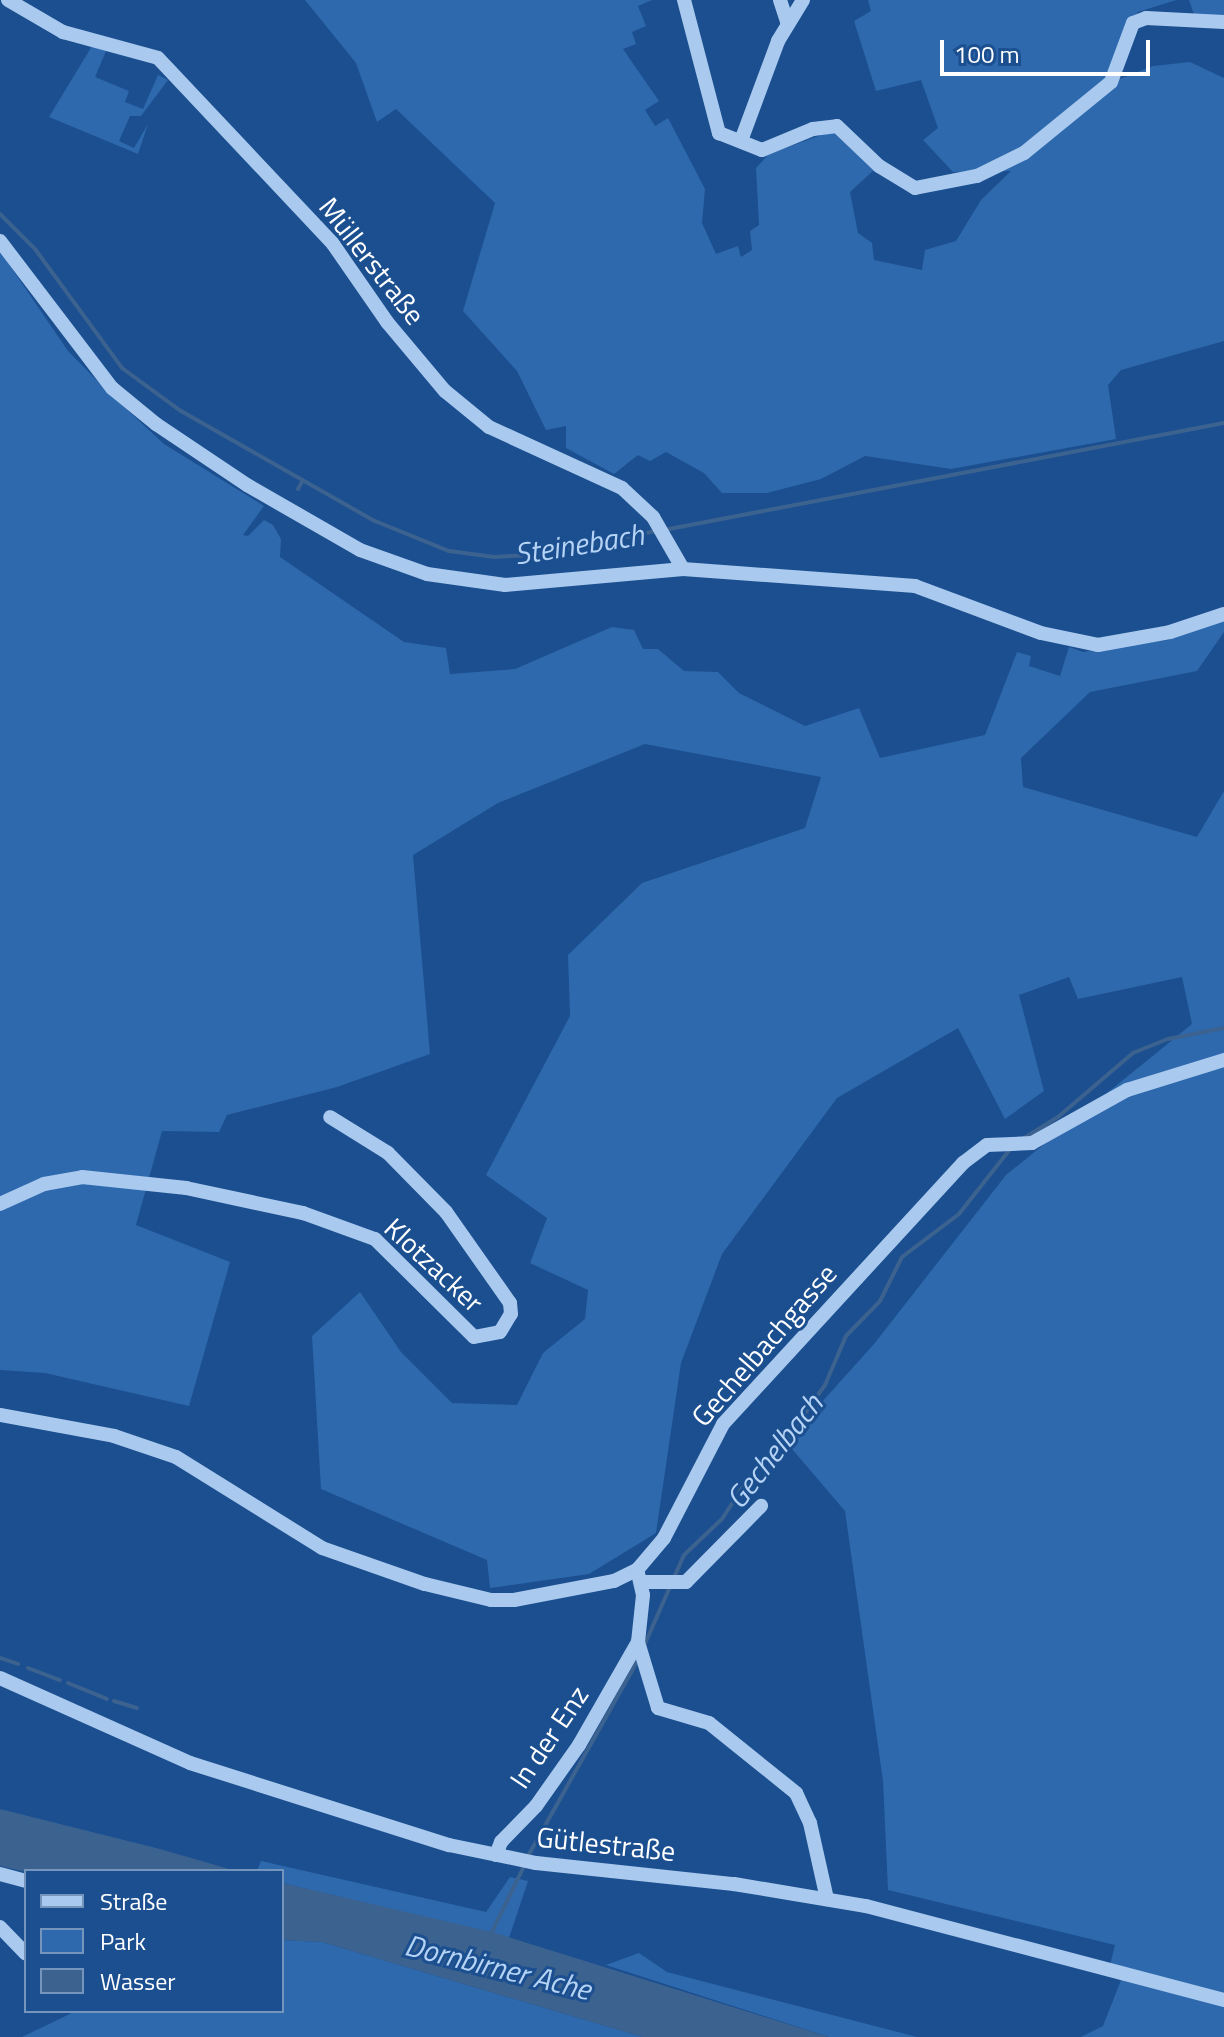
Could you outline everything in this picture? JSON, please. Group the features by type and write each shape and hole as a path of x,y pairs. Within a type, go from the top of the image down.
{"street":[{"name":"Müllerstraße","path":"8,0 63,32 158,58 333,244 396,333 470,415 601,475 656,522 670,541 683,569"},
{"path":"684,0 704,64 714,123 719,133 742,138 762,150 813,129 837,126 898,180 915,188 934,187 1003,167 1111,82 1133,23 1146,18 1224,22"},
{"path":"780,0 788,24"},
{"path":"742,138 788,24 803,0"},
{"path":"0,241 112,388 247,485 360,550 427,574 491,584 683,569 915,586 1041,633 1098,645 1170,632 1224,614"},
{"name":"Gechelbachgasse","path":"0,1415 114,1436 162,1451 322,1548 469,1596 491,1600 542,1596 639,1576 664,1538 732,1414 952,1173 987,1145 1032,1143 1127,1090 1224,1060"},
{"name":"Klotzacker","path":"0,1204 44,1184 82,1177 186,1188 303,1213 375,1239 474,1337 500,1332 511,1314 510,1303 446,1212 388,1153 330,1117"},
{"path":"639,1576 672,1582 703,1569 761,1506"},
{"name":"In der Enz","path":"639,1576 639,1643 658,1708 709,1723 796,1793 810,1823 827,1899"},
{"name":"In der Enz","path":"496,1855 501,1842 536,1806 579,1745 639,1643"},
{"name":"Gütlestraße","path":"0,1678 190,1763 344,1815 496,1855 536,1863 734,1884 827,1899 938,1923 1224,2000"},
{"path":"0,1874 24,1880"},
{"path":"0,1927 24,1952"}],"green space":[{"path":"305,0 652,0 638,6 646,26 632,32 636,44 623,49 659,101 645,110 655,126 668,118 705,189 702,223 716,254 738,246 741,257 752,250 750,231 759,225 756,168 769,154 832,131 874,170 850,192 858,233 872,243 874,260 922,270 925,250 956,241 981,200 1011,171 953,172 923,140 938,128 921,80 876,91 854,21 871,11 868,0 1176,0 1138,12 1127,25 1117,80 1153,66 1190,62 1224,78 1224,341 1121,370 1108,385 1116,439 951,469 865,456 821,479 767,493 722,493 704,473 666,452 650,461 638,455 614,474 566,448 566,426 546,430 517,371 463,311 495,203 396,109 377,122 356,63"},
{"path":"1189,0 1224,0 1224,19 1196,20"},
{"path":"92,46 106,51 95,77 129,91 125,102 143,109 158,75 168,80 141,116 130,116 119,141 134,148 148,124 138,154 49,117"},
{"path":"0,251 68,351 108,392 164,444 264,506 243,535 248,536 264,520 273,525 281,539 280,557 404,642 446,648 450,674 515,669 612,627 634,630 643,649 658,649 684,671 718,672 739,693 805,726 859,708 880,758 985,735 1017,652 1031,656 1029,666 1060,676 1069,647 1083,652 1168,640 1224,620 1224,632 1197,671 1090,692 1021,758 1023,787 1197,837 1224,791 1224,2037 1081,2037 1103,2026 1125,1970 1110,1965 1115,1945 888,1890 883,1781 845,1511 786,1442 874,1344 1006,1175 1192,1024 1182,977 1078,999 1069,977 1019,995 1044,1091 1005,1119 958,1028 837,1098 722,1254 681,1363 656,1533 589,1574 490,1588 487,1560 321,1489 312,1336 360,1292 401,1352 452,1403 517,1405 543,1353 585,1319 588,1290 530,1263 547,1218 486,1175 570,1016 568,955 642,883 805,828 821,777 645,744 498,803 413,855 430,1054 337,1087 227,1115 219,1132 162,1131 136,1225 230,1262 189,1406 45,1373 0,1370"},
{"path":"261,1861 486,1912 510,1877 528,1881 509,1938 284,1883 284,1869 258,1869"},
{"path":"284,1940 322,1942 643,2037 22,2037 72,2013 284,2013"},
{"path":"639,1953 667,1972 917,2037 829,2037 606,1965"}],"water":[{"path":"0,1809 229,1869 24,1869 24,1872 0,1866"},
{"name":"Dornbirner Ache","path":"284,1883 492,1932 829,2037 643,2037 322,1942 284,1940"}],"waterway":[{"name":"Steinebach","path":"0,214 35,249 122,368 181,411 375,521 449,551 495,557 543,554 656,531"},
{"name":"Steinebach","path":"664,530 1224,423"},
{"path":"298,489 303,480"},
{"name":"Gechelbach","path":"1021,1140 1058,1117 1133,1053 1168,1039 1224,1028"},
{"name":"Gechelbach","path":"644,1646 684,1555 722,1519 759,1462 787,1439 825,1385 846,1336 880,1301 902,1257 959,1214 1011,1148"},
{"path":"0,1658 18,1664"},
{"name":"Gechelbach","path":"528,1856 639,1658"},
{"path":"28,1668 60,1680"},
{"path":"68,1683 107,1699"},
{"path":"114,1701 137,1708"},
{"name":"Gechelbach","path":"490,1936 525,1864"}]}
